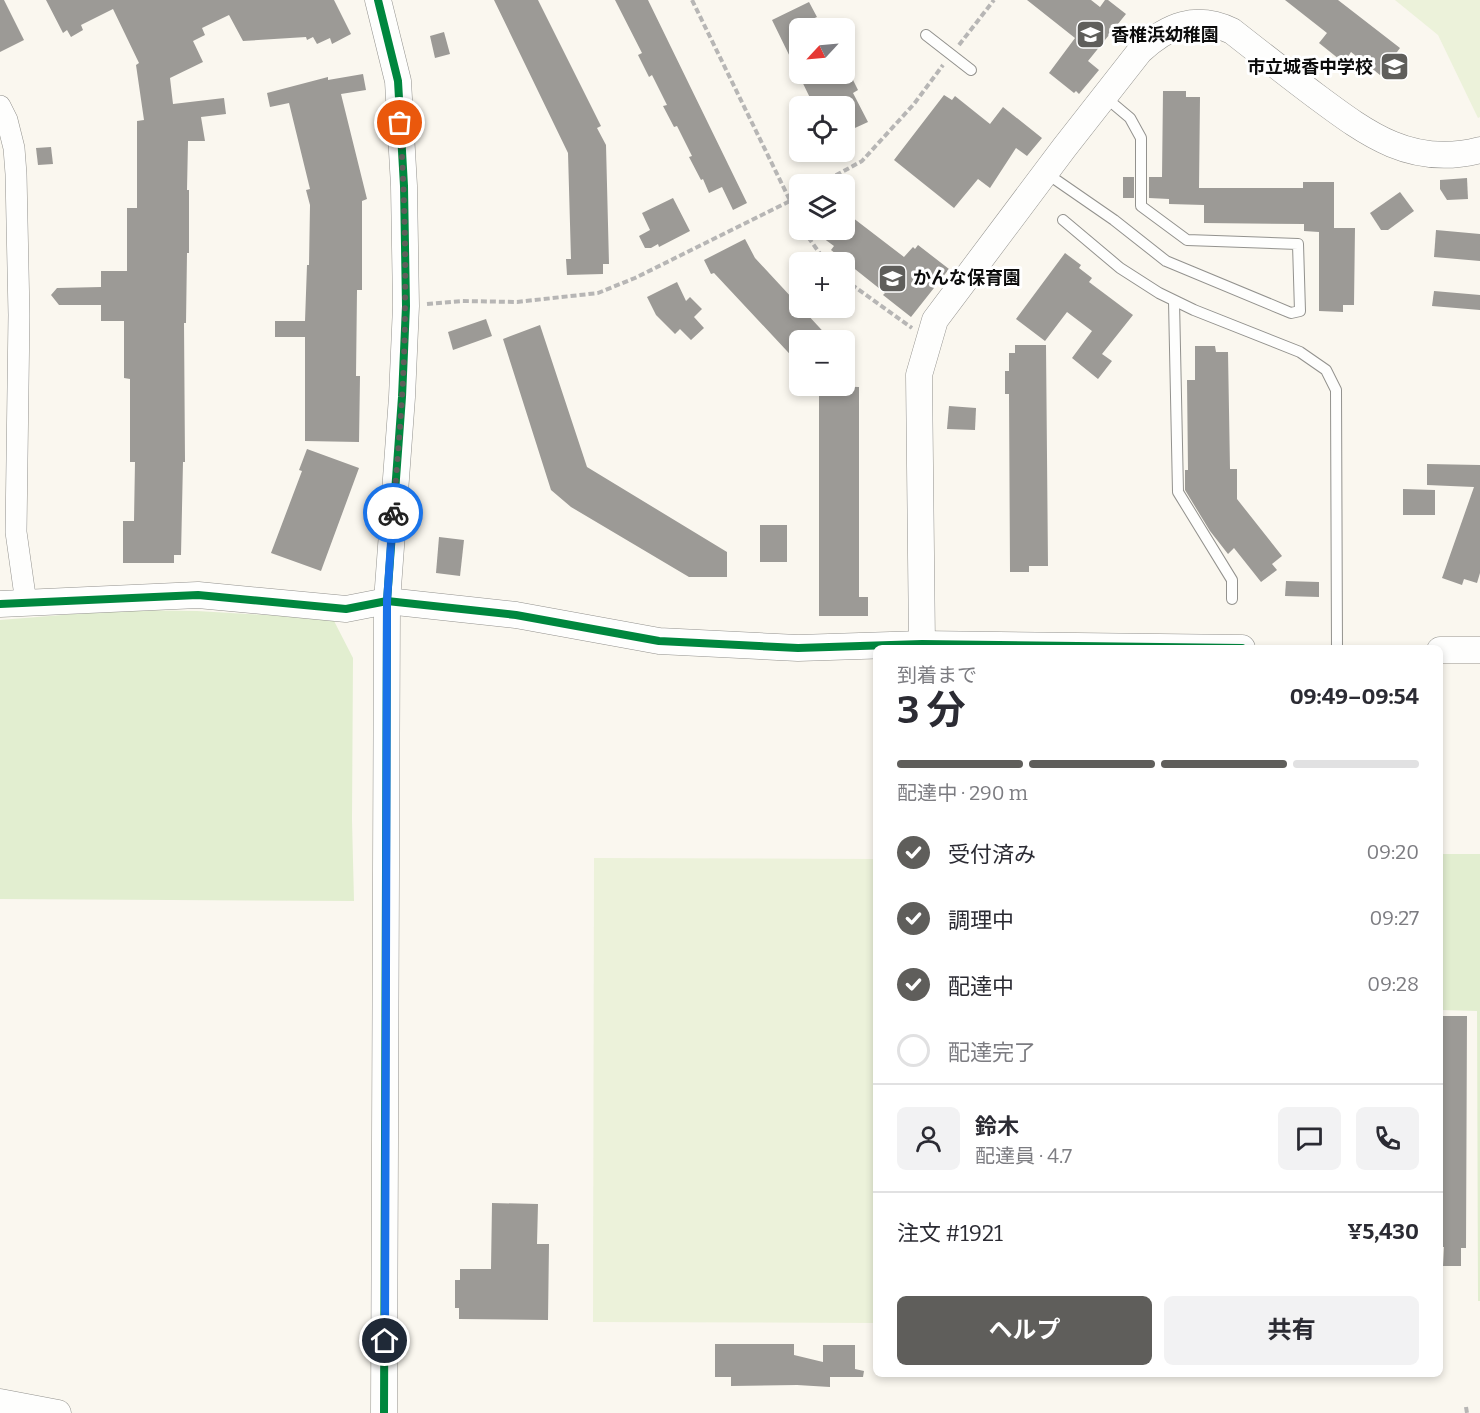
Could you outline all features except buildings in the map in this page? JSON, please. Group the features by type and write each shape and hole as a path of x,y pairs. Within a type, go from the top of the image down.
{"street":[{"path":"378,0 398,81 404,186 405,306 402,397 387,601 384,1413"},
{"path":"922,644 919,375 934,320 1140,51 1152,40 1176,27 1200,22 1211,23 1232,32 1371,135 1400,147 1428,153 1465,154 1480,150"},
{"path":"0,106 7,120 14,148 16,174 19,315 16,532 26,603"},
{"path":"0,604 198,595 346,609 387,601 516,615 660,641 798,648 873,646"},
{"path":"891,645 1002,645"},
{"path":"1443,650 1480,650"},
{"path":"0,1402 58,1413"}],"lane":[{"path":"927,35 971,70"},
{"path":"1046,173 1114,220 1166,261 1291,313 1300,311 1298,244 1187,240 1141,206 1141,138 1130,118 1105,97"},
{"path":"1063,220 1120,268 1174,301 1300,352 1326,370 1336,390 1336,645"},
{"path":"1174,301 1178,492 1232,580 1232,599"}],"path":[{"path":"692,0 789,197"},
{"path":"838,174 862,160 877,146 914,104 994,0"},
{"path":"405,306 462,301 527,301 597,293 635,278 789,202"},
{"path":"855,288 929,340"},
{"path":"1467,1407 1467,1413"}],"green space":[{"path":"1395,0 1480,0 1480,117 1478,118 1438,35"},
{"path":"124,610 197,611 333,619 353,658 354,901 0,899 0,620"},
{"path":"1443,854 1480,854 1480,1301 1478,1301 1477,1011 1443,1010"},
{"path":"594,858 873,859 873,1323 593,1322"}],"cycle path":[{"path":"378,0 398,81 404,186 406,306 402,397 387,601 384,1413"},
{"path":"0,604 198,595 346,609 387,601 516,615 659,641 798,648 873,646"},
{"path":"891,645 1002,645"}],"way so far":[{"path":"393,513 402,397 405,306 404,186 400,123"}],"place":[{"name":"香椎浜幼稚園","path":"1090,35"},
{"name":"市立城香中学校","path":"1394,67"},
{"name":"かんな保育園","path":"892,278"}],"route":[{"path":"385,1341 387,601 393,513"}]}
